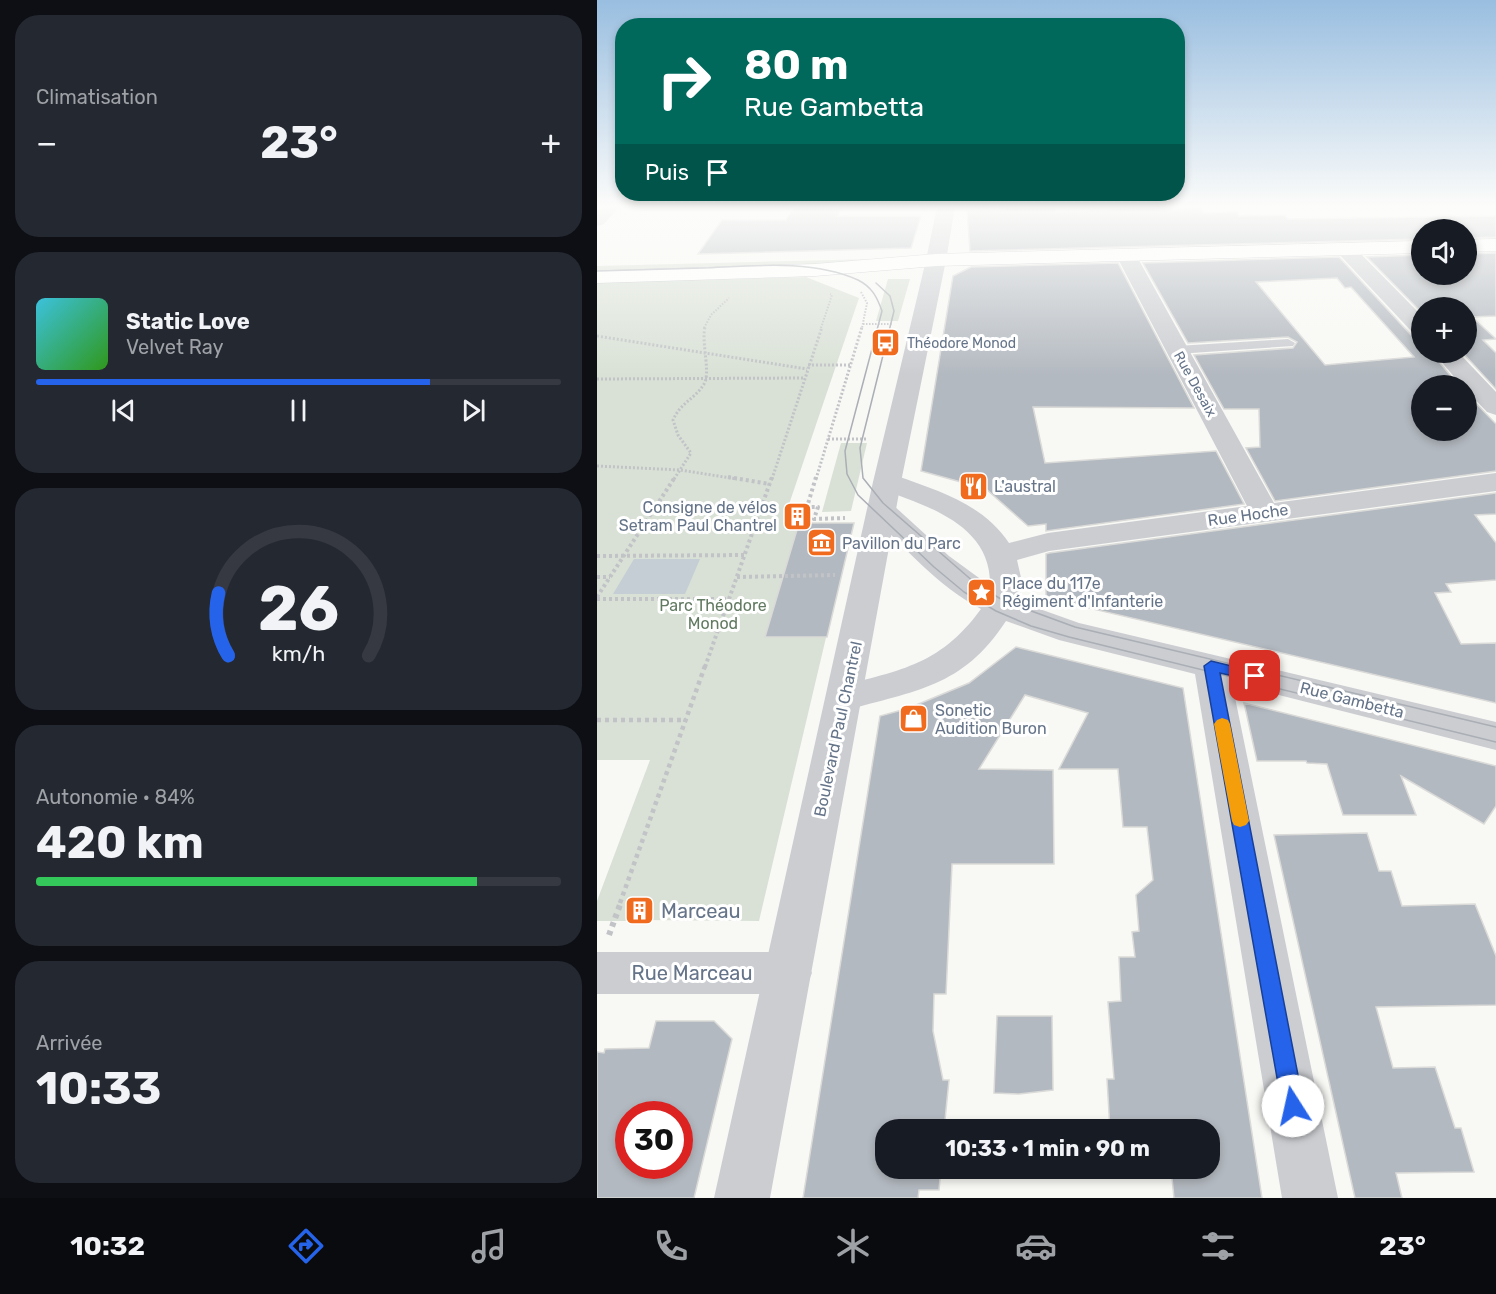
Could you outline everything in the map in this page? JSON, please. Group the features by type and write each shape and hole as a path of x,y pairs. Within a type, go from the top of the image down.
{"main road":[{"path":"597,278 815,270 901,263"}],"street":[{"name":"Boulevard Paul Chantrel","path":"742,1198 883,503 935,263"},
{"name":"Rue Desaix","path":"1130,263 1265,513"},
{"path":"1358,263 1411,318"},
{"path":"1454,363 1496,407"},
{"name":"Rue Hoche","path":"1002,554 1049,543 1496,482"},
{"path":"844,698 925,675 949,662 967,649 1003,601 1007,578 1002,554 993,539 964,514 927,497 883,503"},
{"name":"Rue Gambetta","path":"883,503 933,558 967,586 1000,606 1071,632 1496,736"},
{"path":"1211,666 1310,1198"},
{"name":"Rue Marceau","path":"602,957 788,973"}],"lane":[{"path":"1176,350 1288,343"}],"path":[{"path":"856,288 867,303 863,324 807,507 818,507 814,519 883,503"},
{"path":"597,598 691,453 678,435 673,420 678,408 704,384 706,378 703,327 715,311 735,295"},
{"path":"602,957 770,484 832,295"},
{"path":"863,324 897,324"},
{"path":"597,336 807,367 851,365"},
{"path":"597,379 804,378"},
{"path":"597,466 680,470 770,484"},
{"path":"597,556 745,555"},
{"path":"737,577 842,575"},
{"path":"597,577 610,577"},
{"path":"597,598 729,599"},
{"path":"597,720 686,720"}],"green space":[{"path":"720,263 831,263 597,272 597,266"},
{"name":"Parc Théodore Monod","path":"806,277 859,298 783,522 799,523 846,553 759,921 645,920 651,902 634,902 628,921 597,921 597,901 650,760 597,760 597,282"},
{"path":"888,279 910,279 898,321 876,321"},
{"path":"841,443 867,443 851,511 822,512"}],"shaded area":[{"path":"634,559 700,559 685,594 613,594"}],"building":[{"path":"1118,263 1194,408 1033,407 1045,463 1216,451 1244,504 1046,531 1046,524 1028,526 986,489 921,471 953,276 971,267"},
{"path":"1143,263 1344,263 1411,335 1411,354 1351,287 1345,288 1337,278 1256,282 1325,365 1411,357 1411,363 1440,363 1450,375 1411,375 1411,441 1477,441 1477,404 1496,424 1496,471 1275,501 1246,448 1260,447 1259,409 1224,409 1194,355 1293,348 1297,342 1288,337 1188,343"},
{"path":"1373,263 1411,263 1411,285 1477,285 1477,263 1496,263 1496,316 1477,317 1477,297 1411,297 1411,302"},
{"path":"1477,322 1496,339 1483,340 1496,353 1496,389 1472,363 1477,363"},
{"path":"1496,493 1496,514 1475,515 1496,543 1496,580 1446,584 1451,592 1435,593 1461,644 1496,643 1496,703 1046,598 1046,554 1049,553"},
{"path":"799,523 854,523 827,637 765,637"},
{"path":"1016,647 1183,688 1262,1198 1174,1198 1172,1179 1220,1179 1220,1119 1109,1119 1107,1079 1114,1079 1108,1002 1121,1001 1119,957 1135,957 1132,932 1139,931 1136,895 1153,880 1147,827 1123,827 1118,769 1059,769 1088,713 1025,695 979,769 1053,770 1054,864 952,864 946,994 934,994 933,1031 943,1080 949,1080 945,1119 875,1119 875,1179 940,1179 939,1190 919,1190 918,1198 803,1198 880,716 909,708 969,683"},
{"path":"1244,703 1496,766 1496,806 1484,824 1401,776 1416,815 1343,815 1327,764 1307,763 1306,761 1257,761"},
{"path":"1367,833 1379,871 1391,871 1402,906 1475,904 1496,956 1496,1005 1376,1007 1393,1068 1435,1067 1455,1128 1461,1128 1474,1172 1396,1173 1402,1198 1355,1198 1274,835"},
{"path":"997,1016 1052,1016 1053,1090 1019,1094 994,1093"},
{"path":"656,1021 714,1021 732,1039 694,1198 597,1198 597,1052 604,1053 605,1049 649,1048"}],"tram line":[{"path":"597,271 761,265 801,266 840,273 867,286 876,297 882,311 845,451 847,474 858,495 934,567 964,592 996,611 1031,626 1069,637 1496,742"},
{"path":"876,283 890,296 894,311 860,448 863,478 883,503 975,583 1004,601 1075,627 1496,727"}],"slow traffic":[{"path":"1222,724 1240,821"}],"place":[{"name":"Théodore Monod","path":"886,343"},
{"name":"L'austral","path":"973,486"},
{"name":"Consigne de vélos Setram Paul Chantrel","path":"798,516"},
{"name":"Pavillon du Parc","path":"821,543"},
{"name":"Place du 117e Régiment d'Infanterie","path":"981,592"},
{"name":"Sonetic Audition Buron","path":"914,719"},
{"name":"Marceau","path":"640,911"}],"route":[{"path":"1255,676 1211,666 1293,1106"}]}
